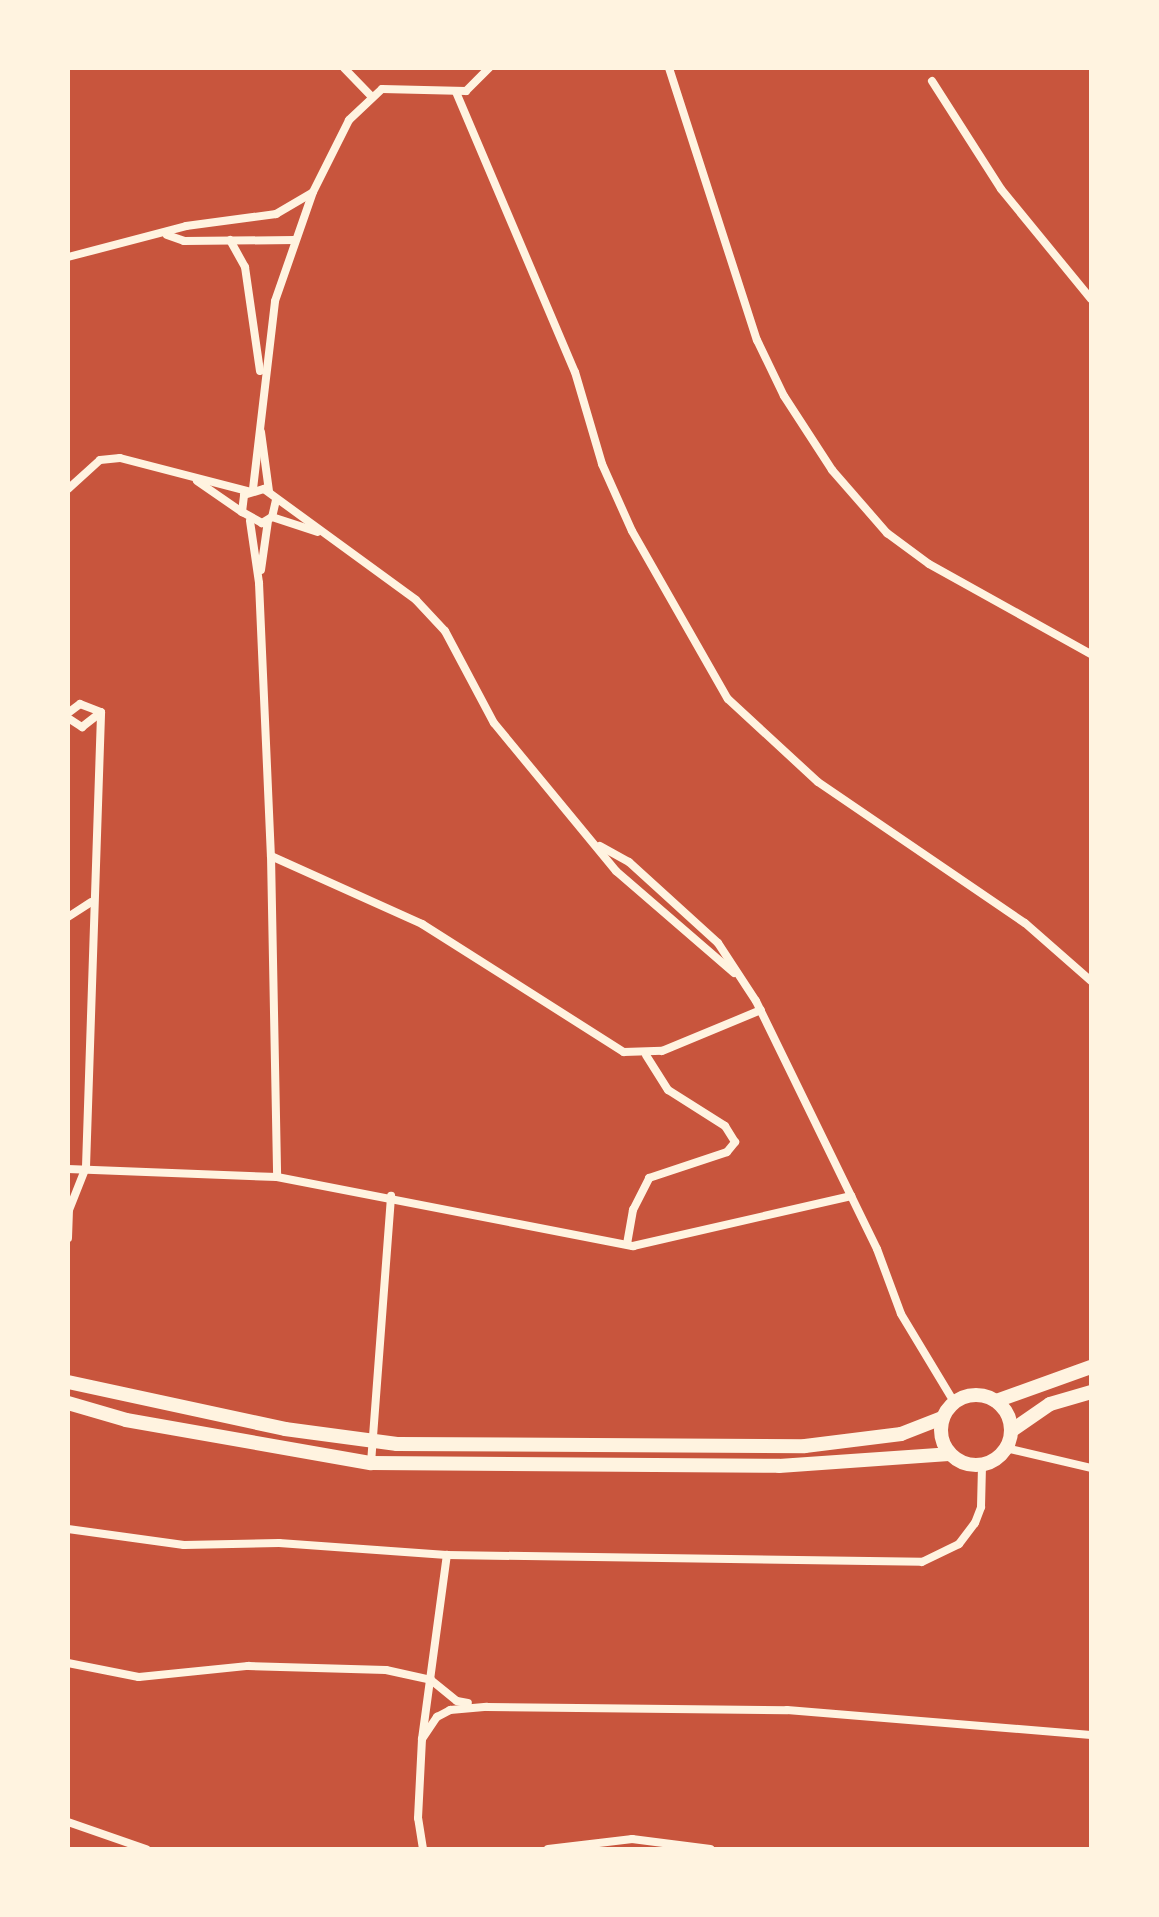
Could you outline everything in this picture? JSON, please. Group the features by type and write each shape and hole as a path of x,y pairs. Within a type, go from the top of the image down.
{"main road":[{"path":"996,1401 1091,1367"},
{"path":"68,1382 285,1429 372,1440 805,1446 901,1434 942,1418"},
{"path":"1011,1431 1050,1404 1091,1392"},
{"path":"976,1394 996,1401 1009,1417 1011,1431 1006,1448 982,1465 962,1463 949,1454 940,1429 942,1418 954,1402 976,1394"},
{"path":"68,1403 126,1420 371,1463 779,1466 949,1454"}],"street":[{"path":"344,68 371,96"},
{"path":"242,512 251,490 275,301 313,192 349,120 371,96 396,86 456,92 477,83 489,68"},
{"path":"669,68 757,340 823,458 887,533 929,564 1091,654"},
{"path":"932,81 1001,189 1091,299"},
{"path":"456,92 575,372 602,464 632,531 728,699 818,782 1025,923 1091,981"},
{"path":"68,257 166,235 186,226 276,214 313,192"},
{"path":"166,235 184,241 295,240"},
{"path":"230,240 245,267 262,387"},
{"path":"259,416 269,491 276,500 416,600 445,631 494,723 600,846 616,871 734,973"},
{"path":"68,489 100,460 120,458 193,478 269,491"},
{"path":"193,478 250,521 259,583 271,856 277,1177"},
{"path":"259,583 276,500"},
{"path":"250,521 270,519 330,537"},
{"path":"80,704 101,712 82,727 68,716 80,704"},
{"path":"68,1238 69,1210 86,1167 91,902 101,712"},
{"path":"600,846 629,862 718,943 734,973 761,1010 851,1196 901,1314 954,1402"},
{"path":"271,856 422,924 608,1046 646,1055 761,1010"},
{"path":"68,917 91,902"},
{"path":"627,1244 633,1210 649,1178 727,1152 735,1142 725,1126 668,1090 646,1055"},
{"path":"68,1169 86,1167 277,1177 391,1196 627,1244 664,1241 851,1196"},
{"path":"371,1463 391,1196"},
{"path":"1006,1448 1091,1468"},
{"path":"68,1529 184,1545 279,1543 447,1555 922,1562 959,1544 975,1523 981,1507 982,1465"},
{"path":"423,1849 418,1818 422,1739 447,1555"},
{"path":"68,1663 139,1677 248,1666 386,1670 431,1680 457,1701 487,1707"},
{"path":"422,1739 437,1717 450,1710 487,1707 787,1710 1091,1735"},
{"path":"68,1822 146,1849"},
{"path":"548,1849 632,1839 710,1849"}]}
